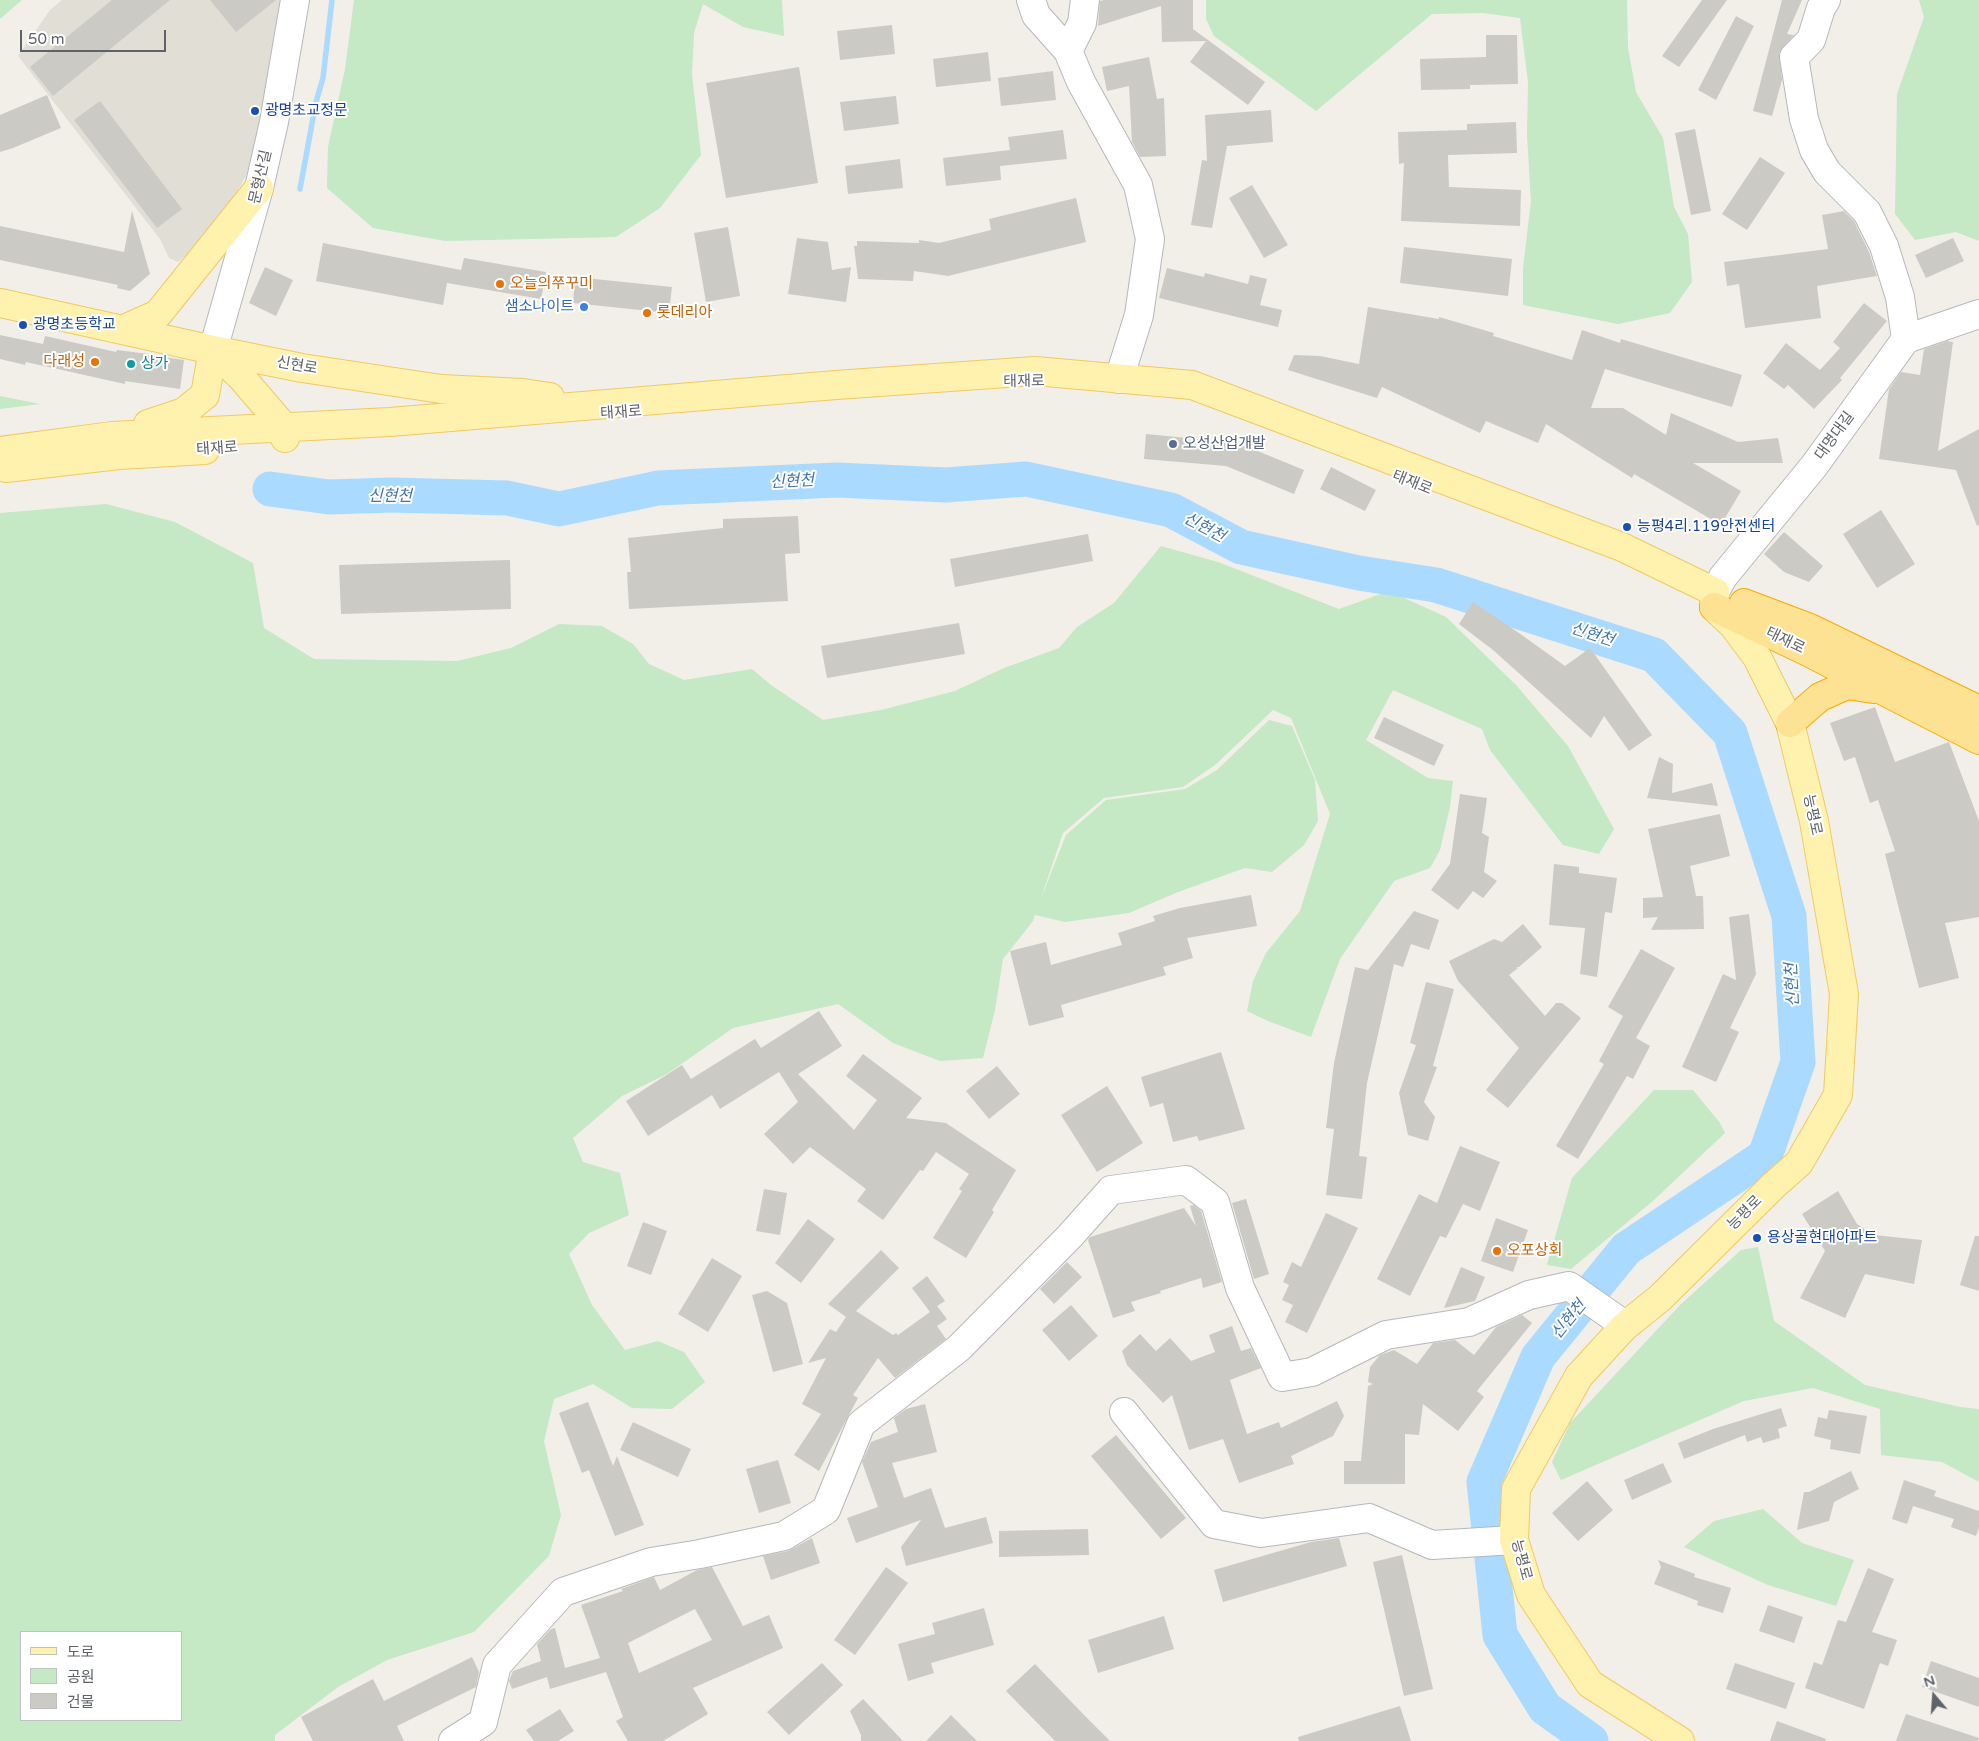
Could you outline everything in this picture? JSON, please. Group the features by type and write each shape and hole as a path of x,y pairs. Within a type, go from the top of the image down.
{"highway":[{"name":"태재로","path":"1714,600 1755,626 1979,740"},
{"name":"태재로","path":"1714,600 1810,628 1979,710"},
{"path":"1790,723 1820,697 1847,685 1883,690"}],"main road":[{"path":"122,330 158,314 259,188"},
{"name":"신현로","path":"0,303 302,368 441,389 523,393 599,404"},
{"path":"213,350 242,378 285,436"},
{"path":"112,436 184,412 205,395 213,350"},
{"name":"태재로","path":"0,469 390,422 1035,371 1192,385 1622,547 1714,600"},
{"name":"태재로","path":"0,451 112,436 285,436 734,404 902,388 1034,380 1190,394 1614,563 1714,600"},
{"name":"능평로","path":"1680,1741 1590,1684 1531,1595 1513,1540 1516,1489 1579,1376 1620,1323 1660,1298 1773,1186 1799,1163 1838,1095 1844,994 1814,821 1790,723 1757,657 1714,600"}],"street":[{"name":"문형산길","path":"213,350 259,188 274,122 295,0"},
{"path":"1031,0 1036,15 1068,51 1081,82 1138,185 1150,239 1139,315 1119,379"},
{"path":"1068,51 1082,23 1085,0"},
{"path":"1826,0 1821,8 1811,40 1794,57 1804,119 1814,150 1827,172 1867,212 1884,246 1900,297 1906,339 1979,314"},
{"name":"대명대길","path":"1714,600 1723,577 1814,466 1906,339"},
{"path":"453,1741 483,1722 497,1665 563,1592 650,1562 784,1536 826,1510 861,1424 959,1348 1070,1236 1111,1190 1186,1180 1216,1202 1240,1288 1282,1377 1312,1372 1386,1335 1469,1322 1529,1295 1569,1286 1620,1323"},
{"path":"1124,1412 1214,1524 1261,1532 1369,1518 1432,1545 1513,1540"}],"shaded area":[{"path":"62,0 286,0 266,112 246,176 213,232 178,262 169,258 160,239 18,56 50,10"}],"green space":[{"path":"0,0 22,0 0,19"},
{"path":"354,0 782,0 784,36 743,27 703,4 694,33 692,74 701,155 660,208 616,237 445,241 373,228 327,188 328,147 345,69"},
{"path":"1206,0 1627,0 1628,48 1636,92 1663,138 1674,207 1688,234 1692,282 1670,313 1618,324 1523,305 1523,268 1531,201 1527,135 1528,82 1520,18 1483,13 1432,14 1316,111 1214,36 1206,19"},
{"path":"1919,0 1979,0 1979,241 1956,232 1915,240 1895,214 1897,94 1924,17"},
{"path":"0,396 40,404 0,409"},
{"path":"106,504 175,522 253,563 264,628 314,659 457,661 511,648 559,624 602,626 633,644 649,664 684,680 752,669 771,685 823,720 881,710 955,691 1004,668 1059,648 1077,627 1114,603 1161,546 1218,562 1339,609 1389,591 1446,617 1516,685 1568,746 1614,829 1599,854 1563,845 1490,750 1482,729 1393,690 1366,740 1428,778 1453,781 1450,807 1440,850 1430,868 1394,881 1340,959 1311,1037 1247,1011 1253,981 1266,953 1300,911 1330,814 1291,718 1273,710 1215,765 1183,787 1104,798 1063,833 1040,901 1066,835 1106,800 1185,789 1217,770 1269,720 1292,726 1315,780 1318,821 1304,845 1272,872 1245,868 1178,892 1129,913 1065,922 1035,915 1033,921 1003,959 995,1010 983,1058 940,1061 893,1043 838,1004 733,1028 667,1074 622,1096 573,1138 583,1162 620,1173 629,1215 589,1233 569,1254 592,1305 625,1350 658,1341 684,1352 705,1382 672,1409 632,1408 593,1384 554,1399 544,1441 561,1515 549,1556 474,1632 387,1660 338,1687 275,1735 275,1741 0,1741 0,513"},
{"path":"1654,1090 1693,1090 1720,1123 1725,1133 1654,1200 1571,1269 1547,1265 1572,1178"},
{"path":"1758,1247 1774,1321 1865,1385 1960,1407 1979,1409 1979,1482 1942,1462 1881,1455 1880,1409 1813,1388 1744,1401 1561,1480 1552,1462 1570,1423 1681,1304 1741,1250"},
{"path":"1763,1509 1802,1543 1854,1560 1836,1606 1768,1585 1684,1547 1714,1521"}],"building":[{"path":"112,0 170,0 53,96 30,67"},
{"path":"210,0 276,0 236,32"},
{"path":"1193,0 1193,29 1265,82 1248,105 1190,62 1206,41 1162,42 1161,6 1098,26 1100,1"},
{"path":"1702,0 1727,0 1679,67 1662,56"},
{"path":"1782,0 1802,0 1787,34 1794,35 1779,53 1782,80 1772,116 1753,111"},
{"path":"1736,16 1754,26 1716,100 1698,90"},
{"path":"892,25 895,54 840,60 837,31"},
{"path":"1486,35 1517,35 1518,84 1470,85 1470,89 1421,90 1420,59 1486,57"},
{"path":"988,52 991,81 936,87 933,59"},
{"path":"1149,57 1157,99 1164,98 1166,156 1140,157 1132,142 1129,86 1107,91 1102,67"},
{"path":"799,67 818,183 726,198 706,83"},
{"path":"1053,71 1056,100 1001,106 998,78"},
{"path":"47,95 61,128 0,152 0,115"},
{"path":"896,96 899,124 844,131 840,102"},
{"path":"100,101 182,209 157,228 74,120"},
{"path":"1271,110 1273,142 1227,146 1212,228 1191,225 1202,160 1207,161 1205,115"},
{"path":"1516,122 1517,153 1448,155 1449,187 1521,190 1520,226 1401,221 1404,163 1399,164 1398,132 1467,130 1467,124"},
{"path":"1695,129 1711,211 1691,215 1675,133"},
{"path":"1063,130 1067,159 1000,166 1001,180 946,186 943,158 1010,150 1008,137"},
{"path":"1760,157 1785,173 1747,230 1722,214"},
{"path":"900,159 903,188 848,194 845,166"},
{"path":"1252,185 1288,245 1264,258 1229,198"},
{"path":"1076,198 1086,242 948,276 914,271 913,281 858,279 854,246 857,246 857,241 919,243 919,240 939,243 991,230 989,219"},
{"path":"132,211 150,274 130,291 117,288 118,285 0,260 0,226 124,252"},
{"path":"1844,211 1854,221 1869,252 1877,276 1817,286 1821,318 1745,328 1739,284 1727,286 1724,262 1828,249 1822,215"},
{"path":"728,227 740,296 706,302 694,233"},
{"path":"797,238 828,242 832,270 851,267 846,302 788,294"},
{"path":"1953,238 1964,261 1926,278 1915,255"},
{"path":"323,243 461,270 464,258 546,272 541,299 447,283 443,305 316,281"},
{"path":"1404,247 1512,259 1508,296 1400,283"},
{"path":"265,267 293,280 276,316 249,303"},
{"path":"1167,268 1204,277 1205,273 1248,284 1250,275 1267,279 1260,305 1282,310 1278,327 1159,298"},
{"path":"575,277 672,287 669,313 573,303"},
{"path":"1864,303 1887,321 1840,378 1842,380 1814,409 1788,385 1784,389 1763,373 1786,343 1820,370 1840,348 1833,342"},
{"path":"1368,307 1439,319 1439,317 1494,333 1493,336 1572,360 1582,330 1620,343 1621,339 1742,375 1732,407 1605,369 1591,408 1623,408 1666,435 1671,413 1738,442 1778,438 1783,463 1693,463 1741,491 1721,525 1634,474 1632,478 1546,424 1538,443 1486,421 1480,433 1382,387 1377,398 1288,370 1294,355 1320,356 1359,364"},
{"path":"0,335 43,344 45,336 116,352 117,350 184,360 180,389 125,381 125,384 26,362 25,365 0,359"},
{"path":"1947,341 1953,342 1938,451 1979,429 1979,525 1977,526 1956,470 1879,459 1889,389 1901,372 1920,375 1924,349"},
{"path":"1146,434 1238,443 1304,470 1294,494 1226,466 1144,459"},
{"path":"1331,467 1376,490 1365,511 1320,489"},
{"path":"1881,510 1915,564 1877,588 1843,534"},
{"path":"798,516 800,553 785,554 788,601 629,609 627,572 631,572 628,538 723,528 723,519"},
{"path":"1784,532 1823,566 1809,582 1784,572 1764,554"},
{"path":"1088,534 1093,561 955,587 950,559"},
{"path":"510,560 511,609 341,614 339,565"},
{"path":"1473,602 1565,666 1590,648 1652,735 1629,751 1604,716 1591,738 1493,650 1459,624"},
{"path":"959,623 965,654 827,678 821,646"},
{"path":"1875,707 1895,762 1949,742 1979,821 1979,917 1945,923 1959,978 1919,988 1885,854 1895,851 1878,800 1870,803 1855,757 1844,761 1830,723"},
{"path":"1384,717 1444,745 1434,766 1374,738"},
{"path":"1659,757 1673,764 1672,793 1712,783 1718,806 1647,798"},
{"path":"1460,794 1487,798 1482,833 1489,837 1484,872 1497,881 1483,898 1473,891 1458,910 1431,890 1450,864"},
{"path":"1720,814 1730,856 1690,866 1696,896 1703,896 1704,929 1651,930 1658,917 1643,918 1643,898 1663,897 1648,829"},
{"path":"1554,864 1579,867 1579,873 1617,878 1612,913 1605,912 1597,977 1580,974 1585,928 1549,925"},
{"path":"1251,895 1257,926 1187,938 1193,958 1163,967 1166,975 1061,1005 1064,1017 1029,1026 1010,951 1046,942 1051,965 1122,945 1118,933 1155,921 1153,916 1180,908"},
{"path":"1414,911 1439,920 1429,950 1411,944 1403,967 1394,964 1367,1083 1359,1156 1367,1157 1362,1199 1326,1195 1334,1129 1326,1128 1334,1063 1355,967 1368,970"},
{"path":"1749,914 1756,974 1730,1028 1739,1032 1716,1082 1682,1067 1723,974 1736,980 1729,917"},
{"path":"1523,924 1542,947 1519,967 1516,967 1518,968 1509,975 1545,1016 1556,1003 1562,1003 1581,1018 1508,1108 1486,1090 1519,1048 1458,981 1449,961 1494,939 1502,942"},
{"path":"1641,949 1675,968 1636,1038 1650,1046 1633,1079 1627,1076 1578,1159 1556,1146 1604,1064 1599,1061 1623,1016 1608,1007"},
{"path":"1426,982 1454,989 1433,1066 1437,1067 1424,1102 1435,1117 1428,1141 1408,1135 1399,1093 1416,1045 1410,1043"},
{"path":"819,1011 842,1046 798,1074 854,1130 877,1100 846,1076 863,1054 922,1098 906,1118 946,1123 1016,1170 992,1210 994,1212 966,1258 933,1238 962,1191 959,1189 969,1174 936,1152 923,1171 920,1170 883,1220 857,1201 866,1189 810,1147 793,1164 764,1134 798,1102 779,1072 720,1109 712,1095 648,1136 626,1101 682,1065 691,1079 755,1039 761,1048"},
{"path":"1221,1052 1245,1129 1199,1141 1197,1136 1173,1142 1163,1103 1150,1107 1141,1077"},
{"path":"997,1066 1020,1094 989,1119 966,1091"},
{"path":"1107,1086 1143,1143 1097,1172 1061,1115"},
{"path":"1460,1146 1500,1162 1480,1211 1463,1204 1446,1238 1440,1236 1410,1296 1377,1279 1419,1194 1437,1203"},
{"path":"764,1189 787,1193 780,1235 756,1231"},
{"path":"1838,1191 1857,1224 1874,1235 1922,1240 1914,1284 1865,1274 1845,1318 1800,1298 1825,1251 1802,1214"},
{"path":"1246,1199 1269,1274 1254,1279 1232,1203"},
{"path":"1194,1205 1201,1211 1222,1282 1203,1288 1201,1278 1160,1291 1161,1293 1131,1302 1135,1311 1113,1318 1088,1240 1090,1237 1184,1208 1196,1226 1190,1206"},
{"path":"1326,1213 1358,1228 1307,1333 1285,1322 1293,1305 1282,1300 1289,1285 1283,1282 1292,1262 1301,1267"},
{"path":"1496,1218 1528,1230 1513,1272 1481,1261"},
{"path":"808,1219 835,1239 801,1283 775,1263"},
{"path":"643,1222 667,1231 651,1275 627,1266"},
{"path":"1975,1236 1979,1236 1979,1291 1960,1285"},
{"path":"881,1250 899,1268 856,1311 893,1335 896,1333 898,1335 930,1312 912,1288 927,1276 945,1301 937,1306 947,1319 937,1326 946,1339 895,1378 878,1358 853,1395 858,1398 819,1471 794,1455 821,1414 802,1404 826,1358 808,1363 830,1329 836,1332 846,1317 828,1304"},
{"path":"712,1258 742,1276 708,1332 678,1314"},
{"path":"1067,1262 1082,1277 1054,1304 1040,1289"},
{"path":"1461,1267 1485,1277 1475,1301 1444,1308"},
{"path":"767,1291 787,1303 803,1364 773,1372 752,1295"},
{"path":"1071,1305 1098,1336 1069,1361 1042,1330"},
{"path":"1522,1315 1532,1323 1477,1391 1484,1397 1458,1431 1423,1404 1419,1435 1405,1434 1405,1484 1344,1484 1344,1461 1361,1461 1368,1386 1373,1384 1368,1382 1370,1367 1380,1355 1394,1350 1417,1364 1433,1343 1455,1340 1474,1355 1496,1327"},
{"path":"1232,1326 1241,1351 1251,1348 1261,1368 1230,1380 1247,1434 1279,1422 1281,1428 1337,1401 1344,1416 1333,1436 1291,1456 1294,1464 1239,1483 1223,1439 1189,1450 1172,1395 1163,1403 1127,1365 1122,1351 1140,1334 1156,1351 1170,1338 1191,1361 1215,1352 1209,1335"},
{"path":"588,1402 613,1466 617,1456 644,1525 615,1536 589,1470 582,1473 559,1413"},
{"path":"925,1404 937,1452 892,1463 904,1498 931,1488 945,1528 986,1517 993,1543 906,1566 901,1547 921,1520 856,1543 847,1518 878,1507 862,1462 871,1442 898,1432 894,1418 906,1409"},
{"path":"1781,1408 1787,1426 1778,1429 1780,1438 1763,1443 1761,1437 1747,1442 1745,1435 1684,1459 1678,1443 1713,1429"},
{"path":"1829,1410 1867,1416 1860,1454 1830,1449 1831,1440 1814,1436 1818,1417 1827,1419"},
{"path":"633,1422 691,1449 678,1477 620,1450"},
{"path":"1116,1435 1186,1518 1161,1539 1091,1456"},
{"path":"778,1460 791,1503 759,1513 746,1469"},
{"path":"1663,1463 1672,1482 1632,1500 1624,1480"},
{"path":"1851,1471 1859,1489 1834,1502 1829,1521 1797,1530 1804,1492 1809,1492"},
{"path":"1904,1480 1936,1491 1934,1496 1979,1511 1979,1527 1976,1536 1951,1527 1954,1519 1913,1506 1907,1524 1892,1519"},
{"path":"1587,1481 1613,1510 1578,1541 1552,1513"},
{"path":"1088,1529 1089,1555 999,1557 999,1531"},
{"path":"812,1538 820,1563 771,1580 763,1556 788,1551"},
{"path":"1339,1538 1347,1566 1223,1602 1214,1570 1311,1542"},
{"path":"1402,1555 1433,1689 1404,1696 1373,1562"},
{"path":"1658,1560 1695,1574 1694,1577 1731,1588 1723,1613 1697,1605 1698,1601 1654,1584 1661,1567"},
{"path":"712,1567 743,1626 769,1615 783,1648 693,1688 708,1714 663,1741 628,1741 616,1721 623,1717 606,1672 550,1689 547,1677 512,1689 509,1681 513,1671 541,1661 537,1644 551,1629 555,1628 565,1668 600,1658 581,1605 623,1591 621,1589 654,1577 660,1590 697,1570","holes":["695,1609 712,1640 639,1673 628,1643"]},
{"path":"886,1567 908,1583 855,1655 834,1640"},
{"path":"1868,1568 1894,1579 1872,1632 1897,1640 1888,1666 1880,1663 1864,1709 1805,1688 1814,1662 1822,1665 1838,1620 1846,1622"},
{"path":"1768,1605 1803,1617 1794,1643 1759,1631"},
{"path":"984,1608 994,1645 931,1663 934,1673 908,1681 898,1644 935,1634 932,1623"},
{"path":"1164,1616 1174,1649 1098,1673 1088,1640"},
{"path":"472,1657 479,1672 476,1687 397,1726 404,1741 313,1741 301,1717 373,1679 384,1701"},
{"path":"1931,1661 1979,1678 1979,1707 1922,1687"},
{"path":"822,1663 843,1685 789,1735 767,1712"},
{"path":"1735,1663 1795,1683 1786,1709 1726,1689"},
{"path":"1035,1664 1110,1741 1055,1741 1006,1691"},
{"path":"863,1699 903,1741 861,1741 861,1735 850,1711"},
{"path":"1400,1706 1411,1741 1299,1741 1298,1737"},
{"path":"560,1709 574,1731 558,1741 534,1741 526,1730"},
{"path":"1906,1714 1979,1738 1978,1741 1896,1741"},
{"path":"951,1715 977,1741 926,1741"},
{"path":"1777,1721 1826,1739 1825,1741 1770,1741"}],"waterway":[{"path":"300,189 316,102 323,78 332,0"},
{"name":"신현천","path":"270,489 329,497 392,495 507,498 559,509 658,488 837,480 946,485 1026,479 1171,510 1241,547 1359,573 1436,585 1654,655 1730,733 1789,916 1798,1062 1765,1156 1626,1249 1538,1357 1484,1482 1500,1635 1545,1708 1591,1741"}],"place":[{"name":"광명초교정문","path":"255,111"},
{"name":"오늘의쭈꾸미","path":"500,284"},
{"name":"샘소나이트","path":"584,307"},
{"name":"롯데리아","path":"647,313"},
{"name":"광명초등학교","path":"23,325"},
{"name":"다래성","path":"95,362"},
{"name":"상가","path":"131,364"},
{"name":"오성산업개발","path":"1173,444"},
{"name":"능평4리.119안전센터","path":"1627,527"},
{"name":"용상골현대아파트","path":"1757,1238"},
{"name":"오포상회","path":"1497,1251"}]}
